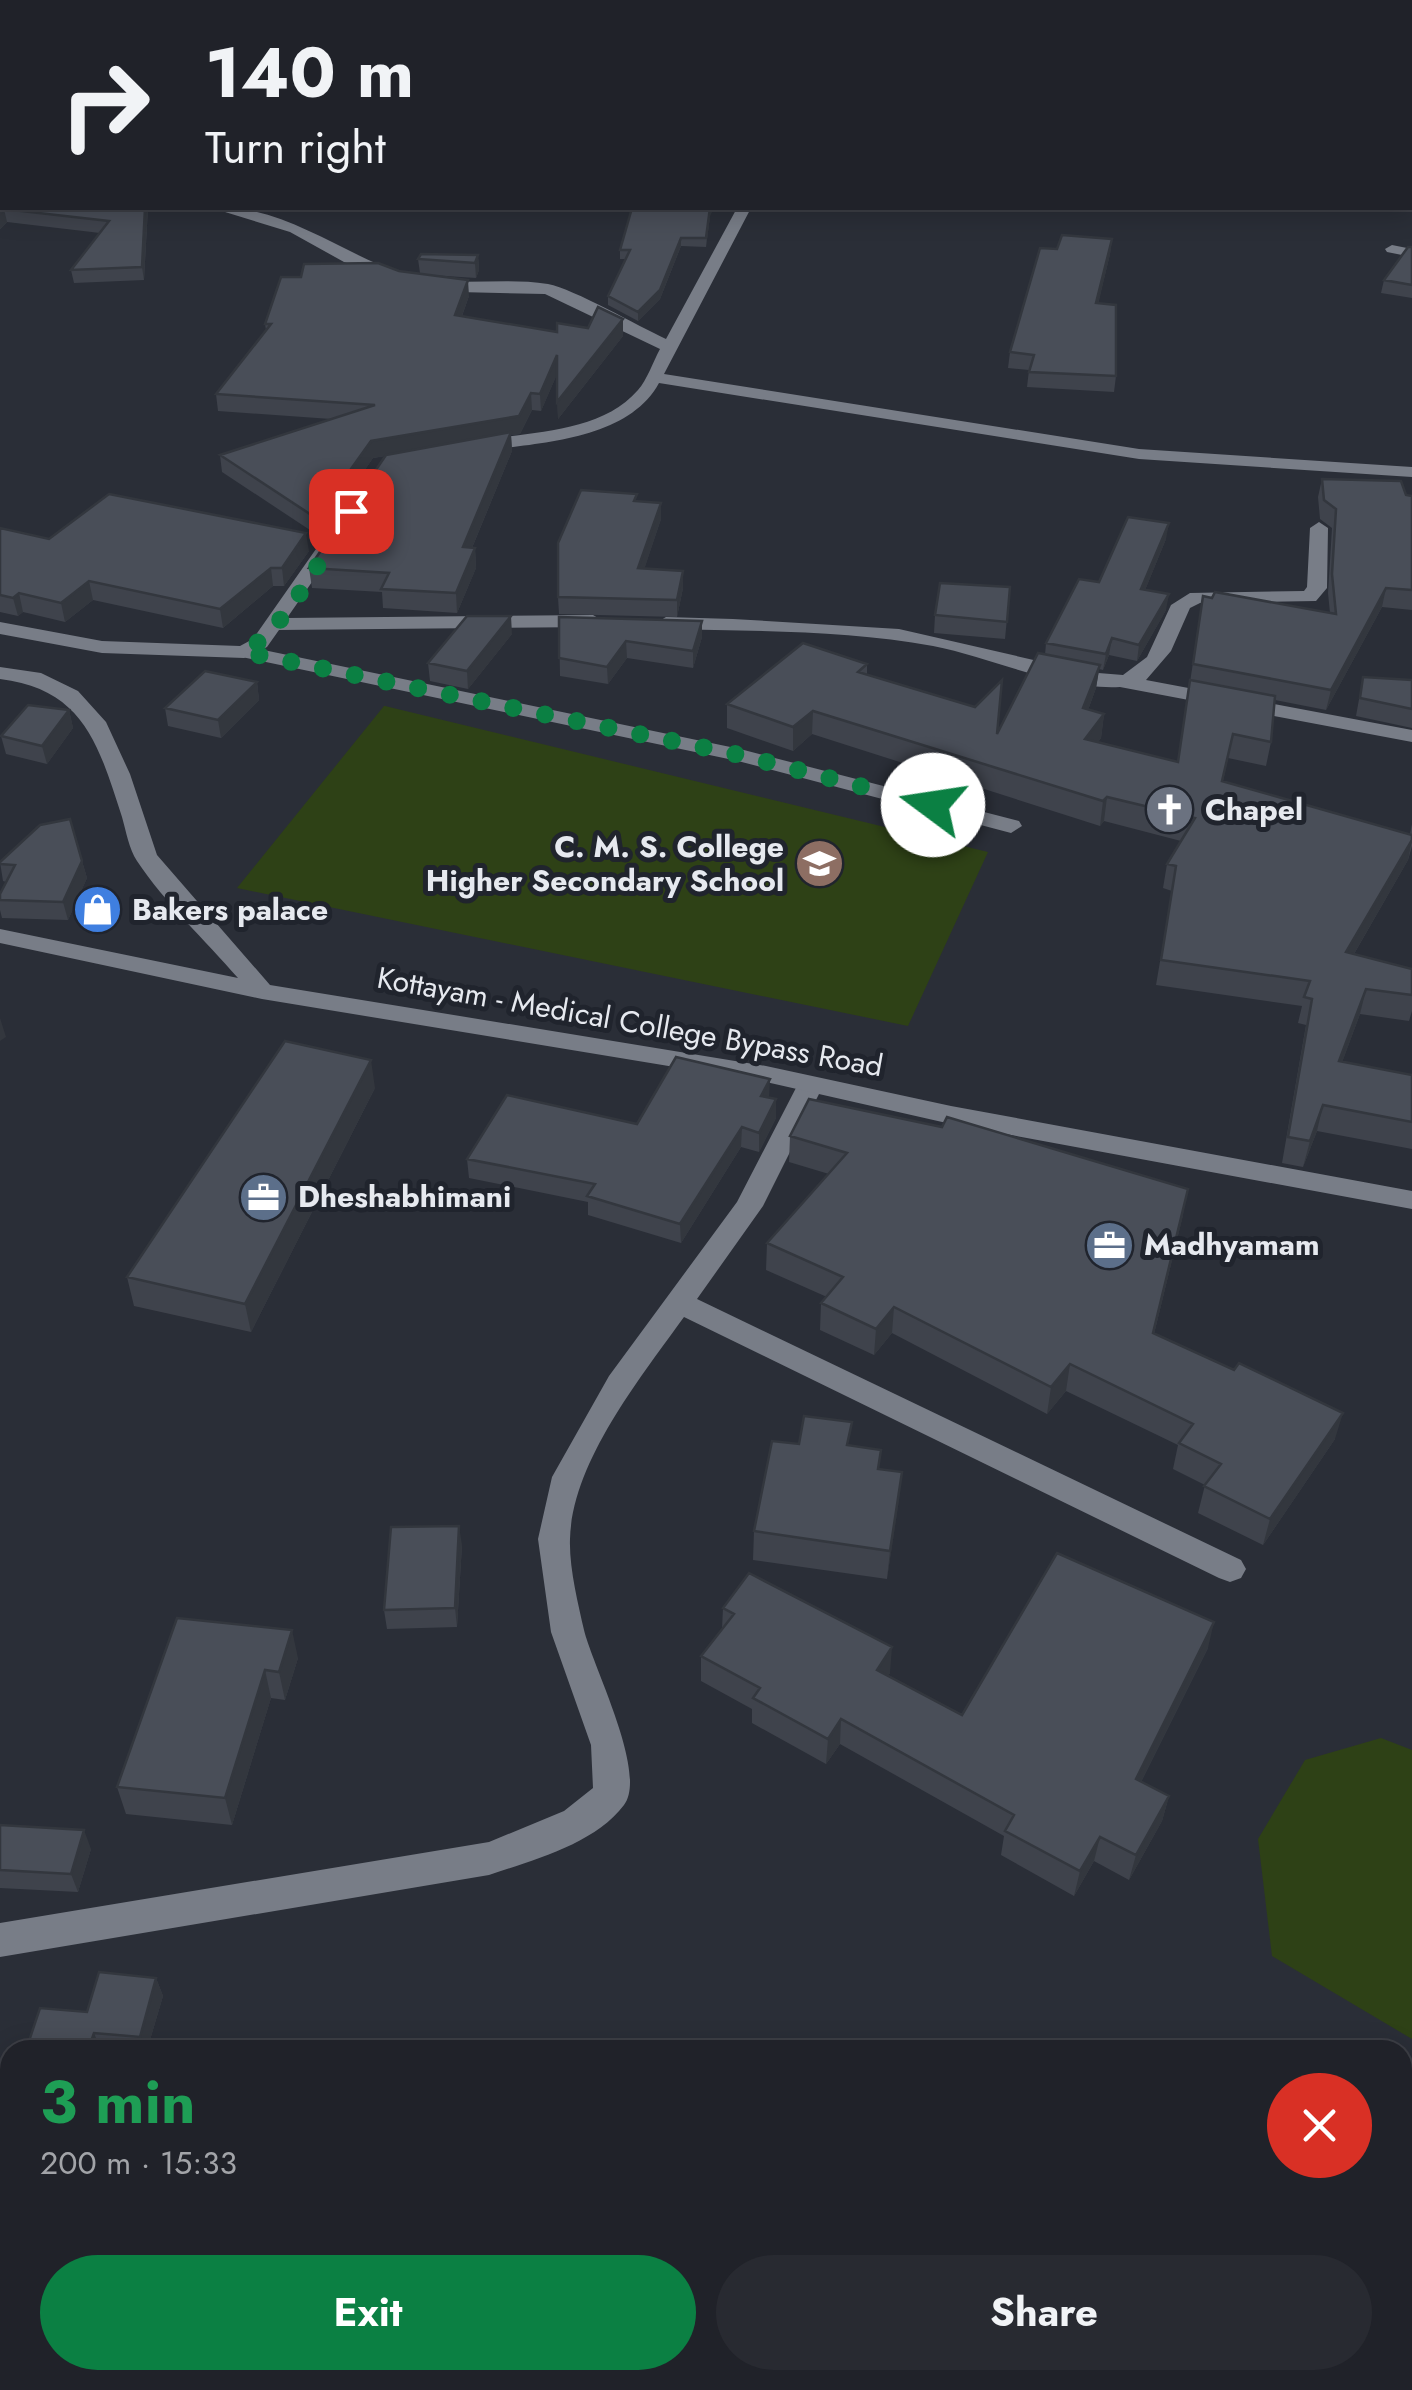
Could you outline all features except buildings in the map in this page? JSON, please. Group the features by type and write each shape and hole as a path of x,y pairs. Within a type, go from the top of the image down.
{"street":[{"path":"227,210 295,229 349,259 406,280 458,287 548,289 670,347"},
{"path":"460,450 568,432 614,418 645,393 743,210"},
{"path":"1392,249 1412,253"},
{"path":"654,377 1138,454 1412,472"},
{"path":"244,652 260,643 275,624 340,527"},
{"path":"1123,682 1146,673 1172,630 1181,605 1197,597 1309,597 1317,588 1319,528"},
{"path":"275,624 607,622"},
{"path":"644,622 753,625 932,640 1090,678 1412,736"},
{"path":"0,628 102,647"},
{"path":"0,650 102,647 244,652 740,755 1010,826"},
{"path":"0,672 34,677 71,696 98,727 146,857 262,991"},
{"name":"Kottayam - Medical College Bypass Road","path":"0,936 262,991 810,1084 951,1115 1412,1200"},
{"path":"0,1940 136,1919 248,1896 476,1863 555,1835 595,1811 611,1795 608,1745 568,1632 554,1539 568,1477 620,1384 749,1206 810,1084"},
{"path":"681,1304 1230,1570"}],"green space":[{"path":"384,706 988,852 908,1026 237,888"},
{"path":"1381,1738 1412,1750 1412,2039 1272,1956 1258,1839 1305,1760"}],"place":[{"name":"Chapel","path":"1170,810"},
{"name":"C. M. S. College Higher Secondary School","path":"819,864"},
{"name":"Bakers palace","path":"97,910"},
{"name":"Dheshabhimani","path":"263,1197"},
{"name":"Madhyamam","path":"1109,1245"}],"route":[{"path":"351,511 260,643 244,652 740,755 933,805"}]}
